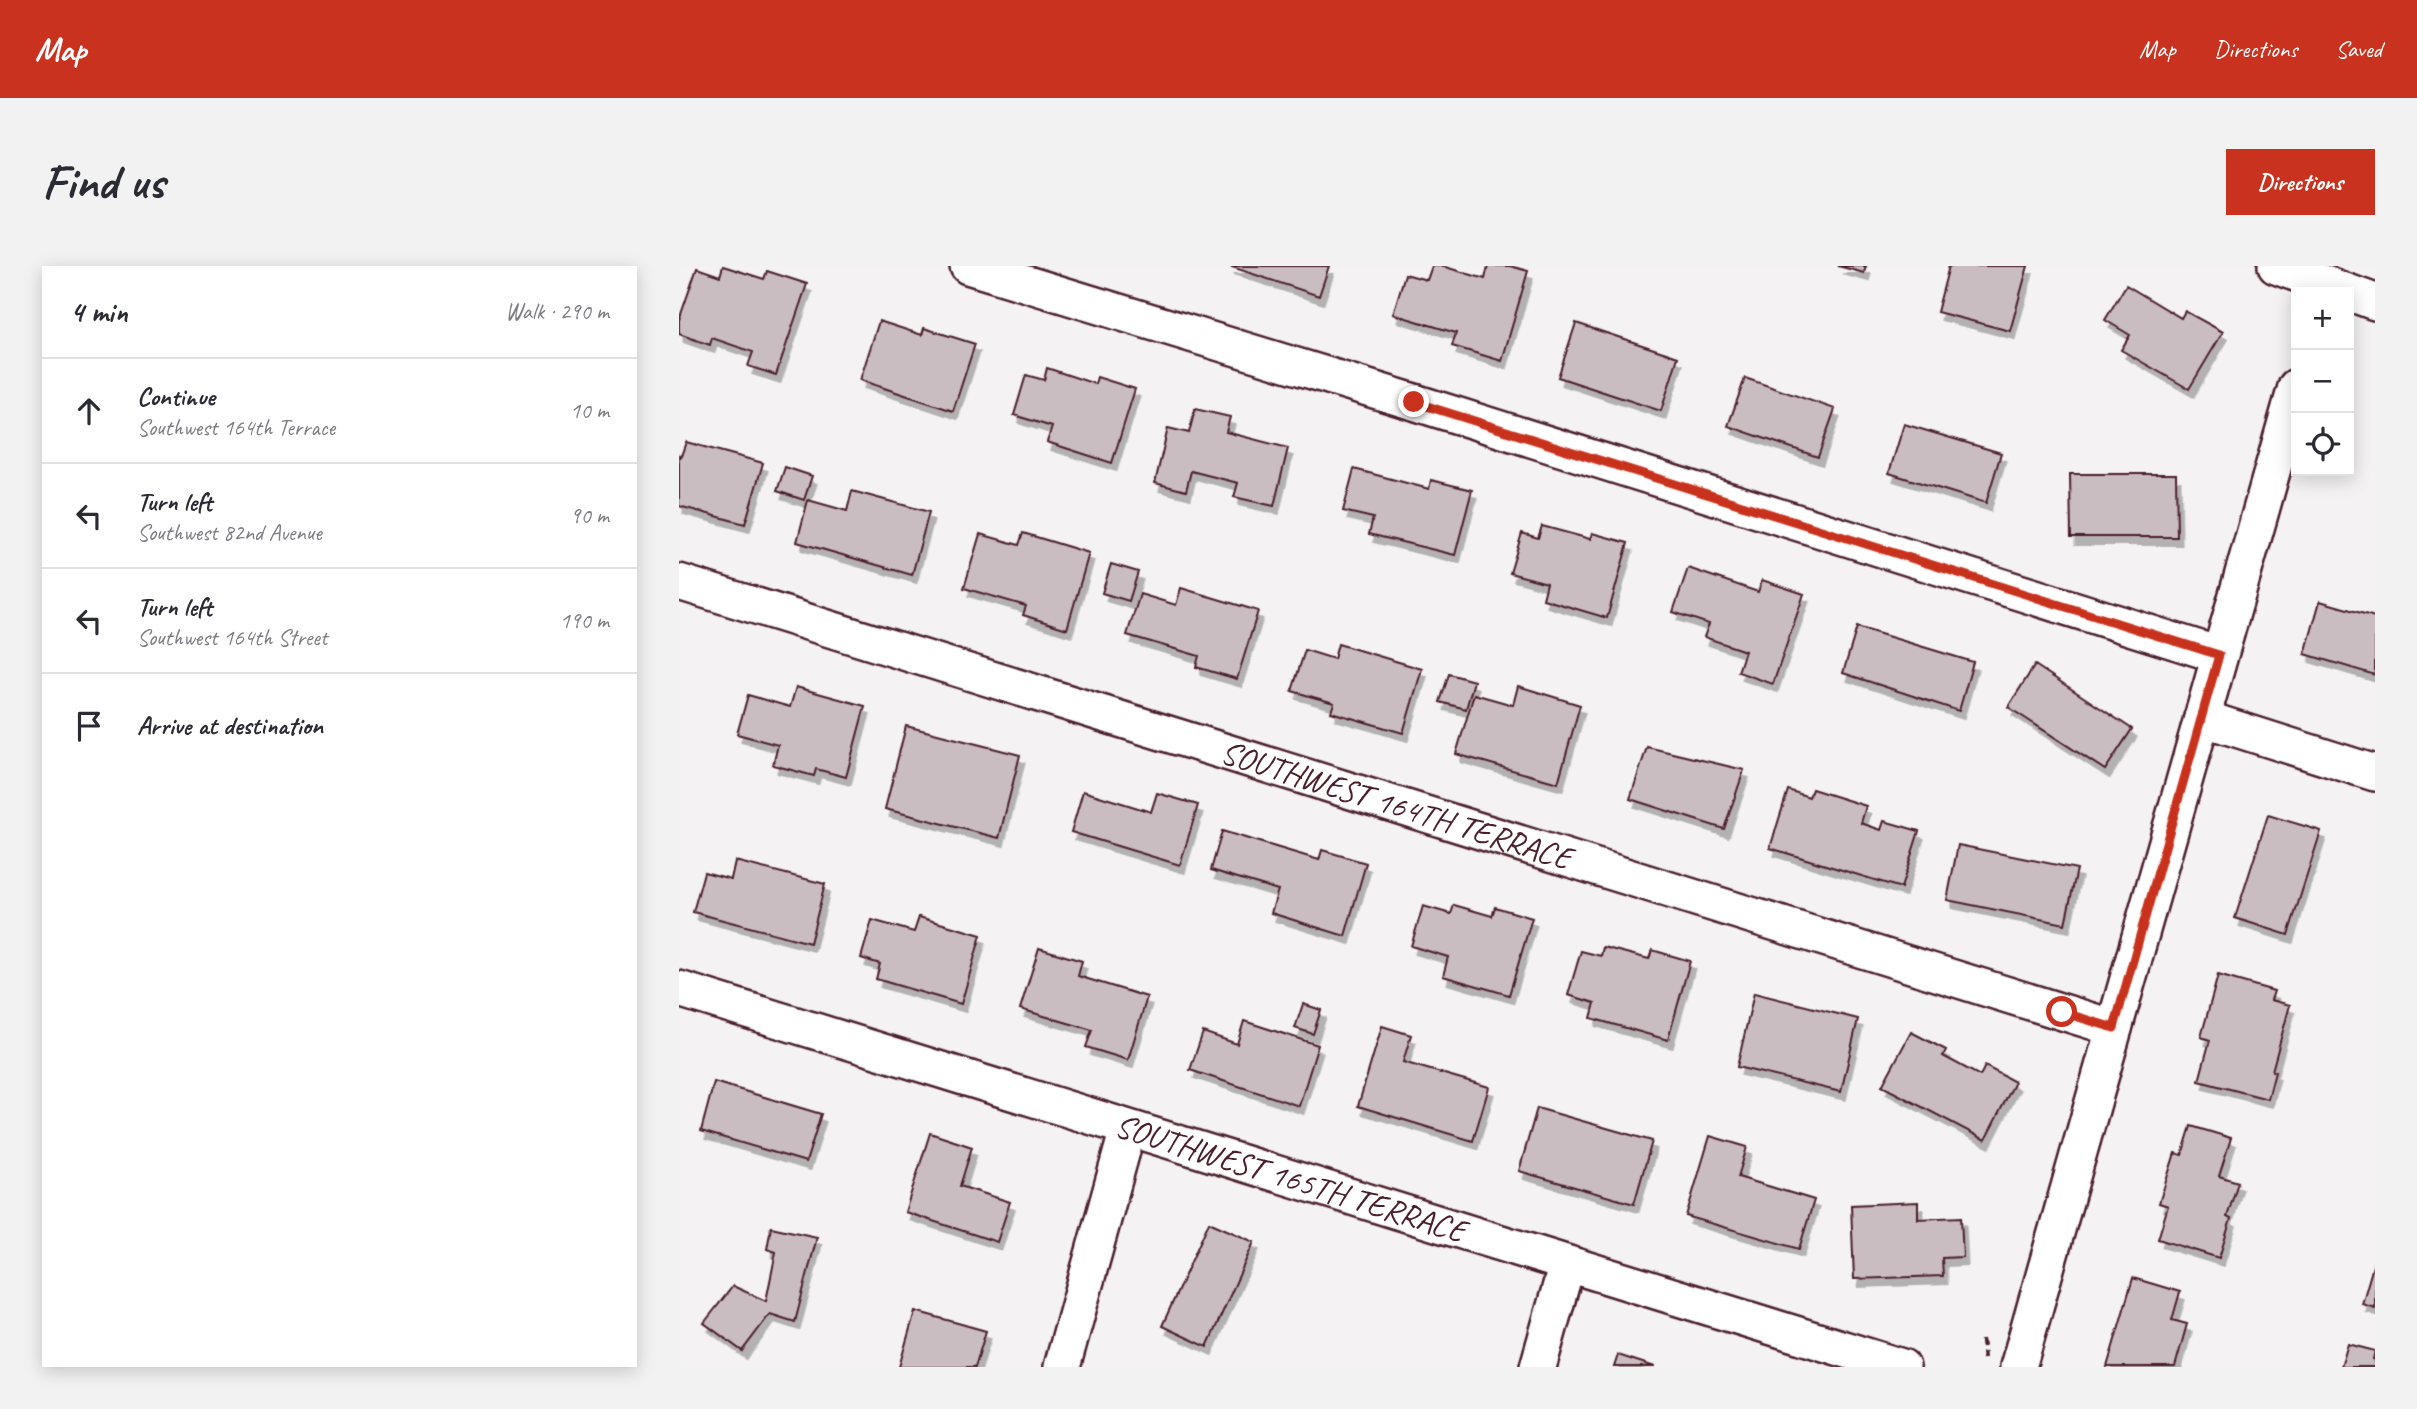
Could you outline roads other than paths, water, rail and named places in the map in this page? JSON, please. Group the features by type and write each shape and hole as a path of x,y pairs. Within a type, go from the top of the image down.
{"street":[{"path":"968,266 2219,655"},
{"path":"2276,266 2326,281 2375,302"},
{"path":"2018,1367 2291,404"},
{"name":"SOUTHWEST 164TH TERRACE","path":"679,582 2114,1028"},
{"path":"2202,718 2375,773"},
{"name":"SOUTHWEST 165TH TERRACE","path":"679,989 1902,1367"},
{"path":"1062,1367 1128,1129"},
{"path":"1538,1367 1567,1264"}]}
